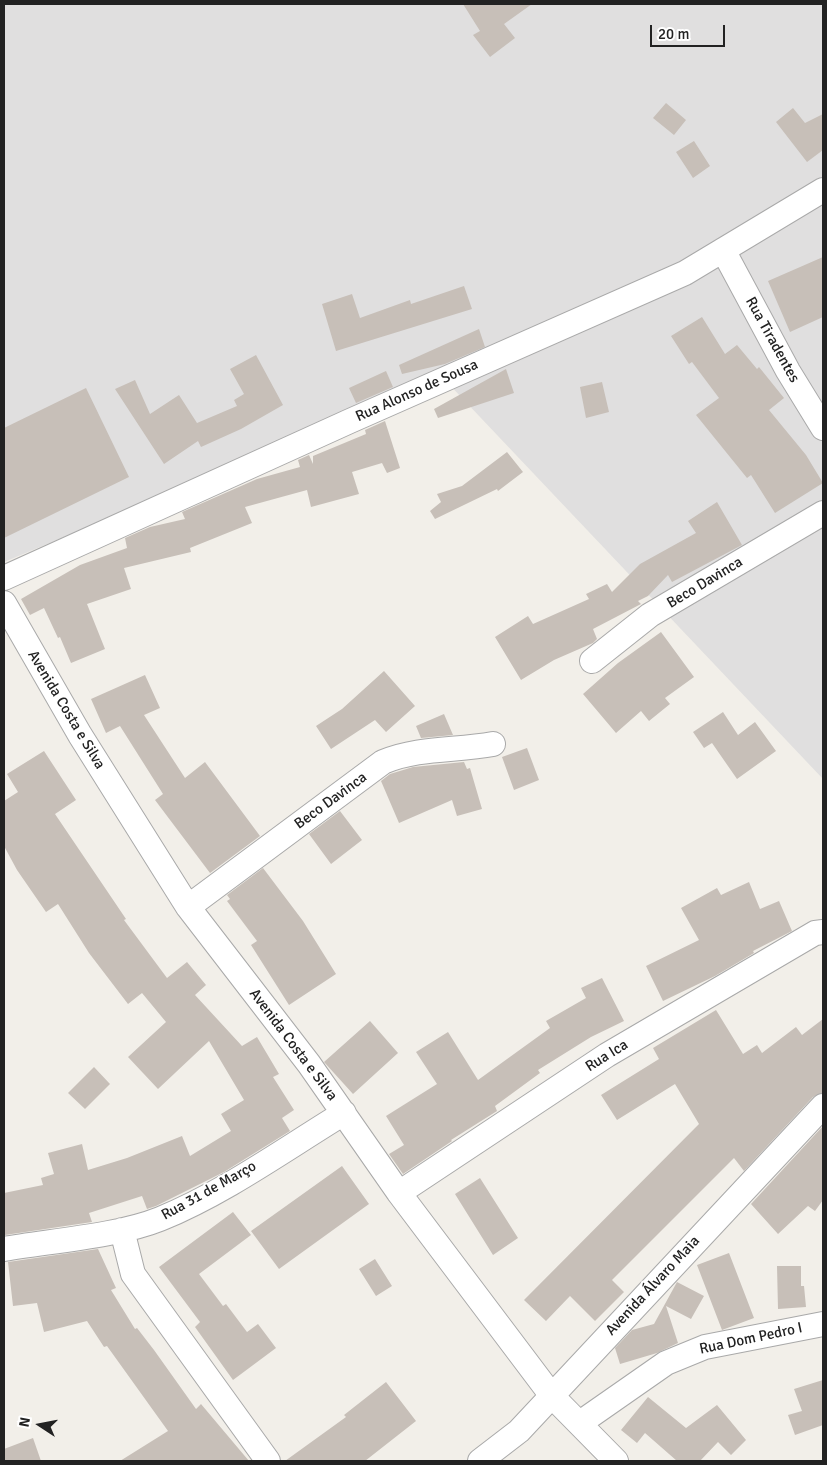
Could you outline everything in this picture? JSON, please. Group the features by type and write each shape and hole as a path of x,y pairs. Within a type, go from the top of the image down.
{"street":[{"name":"Rua Alonso de Sousa","path":"4,578 350,421 686,273 823,190"},
{"name":"Rua Tiradentes","path":"723,250 788,371 823,428"},
{"name":"Beco Davinca","path":"592,661 650,616 823,513"},
{"name":"Avenida Costa e Silva","path":"4,603 80,735 188,907 344,1113 398,1193 552,1396 616,1461"},
{"name":"Beco Davinca","path":"188,907 384,762 403,754 427,750 451,750 493,744"},
{"name":"Rua Ica","path":"398,1193 607,1055 815,934 823,932"},
{"name":"Avenida Álvaro Maia","path":"480,1461 519,1431 823,1106"},
{"name":"Rua 31 de Março","path":"4,1249 122,1230 159,1219 201,1199 344,1113"},
{"path":"122,1230 133,1274 268,1461"},
{"name":"Rua Dom Pedro I","path":"580,1423 666,1363 705,1347 823,1324"}],"shaded area":[{"path":"4,4 823,4 823,779 444,379 4,562"}],"building":[{"path":"463,4 532,4 504,24 515,38 490,57 473,35 480,31"},
{"path":"666,103 686,120 674,135 653,118"},
{"path":"793,108 805,123 823,114 823,150 807,162 776,122"},
{"path":"694,141 710,166 693,178 676,152"},
{"path":"823,257 823,317 790,332 768,281"},
{"path":"464,286 472,309 336,351 322,304 352,294 360,318 410,300 411,304"},
{"path":"702,317 725,354 737,345 757,369 759,367 784,398 769,410 806,455 823,483 775,513 751,475 747,478 696,415 719,398 692,362 689,364 671,336"},
{"path":"479,329 485,347 445,364 402,374 399,365"},
{"path":"256,355 283,405 241,429 201,447 198,441 164,464 115,389 135,380 150,414 179,395 197,423 237,406 234,400 244,394 230,369"},
{"path":"506,369 514,393 438,418 434,409"},
{"path":"386,371 393,387 356,403 349,388"},
{"path":"602,382 609,412 586,418 580,387"},
{"path":"86,388 129,477 4,538 4,428"},
{"path":"385,421 400,468 387,473 382,463 352,472 359,494 311,507 307,490 245,507 252,523 190,548 191,552 124,568 131,589 87,604 105,649 71,663 60,637 58,638 44,608 30,615 21,599 80,565 127,548 125,538 150,527 185,519 182,512 257,479 300,467 298,460 309,455 313,464 313,456 366,434 365,430"},
{"path":"507,452 523,472 498,491 497,489 435,519 430,511 441,502 437,494 462,486"},
{"path":"717,502 742,545 672,582 668,575 648,596 638,601 641,604 593,629 597,639 593,643 554,660 521,680 495,637 528,616 533,624 589,599 586,594 607,584 612,592 640,564 696,533 688,521"},
{"path":"661,632 694,677 665,698 670,704 649,721 641,711 616,733 583,694 618,663"},
{"path":"384,671 415,706 386,732 375,720 331,749 316,726 342,709"},
{"path":"145,675 160,708 144,715 185,778 205,762 260,836 210,873 155,800 163,794 120,726 106,733 91,699"},
{"path":"723,712 738,735 755,722 776,751 737,779 712,743 704,748 693,732"},
{"path":"444,714 453,735 421,738 416,726"},
{"path":"527,748 539,780 514,790 502,757"},
{"path":"44,751 76,800 55,814 126,919 124,920 167,978 187,962 206,985 195,995 242,1046 257,1037 279,1074 273,1077 294,1110 282,1118 290,1131 224,1172 156,1206 147,1209 142,1196 89,1213 92,1222 5,1235 4,1193 43,1185 41,1178 54,1174 48,1153 82,1144 88,1170 127,1158 182,1136 190,1156 231,1131 221,1114 244,1100 209,1041 158,1089 128,1057 166,1022 142,993 128,1004 89,953 58,904 46,912 17,870 4,846 4,801 18,792 7,774"},
{"path":"464,762 467,769 470,768 482,809 457,816 452,800 399,823 381,781 390,774 413,767"},
{"path":"340,811 362,840 331,864 309,834"},
{"path":"263,868 303,921 336,974 289,1005 251,945 257,941 227,901 230,899 227,895"},
{"path":"749,882 760,909 779,901 792,931 753,951 754,953 715,976 663,1001 646,966 699,940 681,908 717,888 721,895"},
{"path":"602,978 624,1021 591,1037 538,1070 540,1073 495,1106 497,1111 451,1140 403,1174 389,1154 404,1145 386,1116 437,1084 416,1052 448,1032 478,1080 550,1028 546,1021 586,998 581,988"},
{"path":"716,1010 743,1054 757,1045 762,1053 796,1027 802,1035 823,1019 823,1093 813,1097 744,1171 734,1158 612,1280 624,1292 595,1321 570,1296 546,1321 524,1300 699,1124 675,1084 617,1120 601,1095 659,1059 653,1048"},
{"path":"370,1021 398,1053 353,1094 324,1062"},
{"path":"94,1067 110,1084 85,1109 68,1093"},
{"path":"823,1126 823,1200 815,1211 808,1206 778,1234 751,1204"},
{"path":"342,1166 369,1204 279,1269 251,1231"},
{"path":"480,1178 518,1238 493,1255 455,1194"},
{"path":"233,1212 251,1235 199,1274 223,1306 226,1304 247,1332 258,1324 276,1348 233,1380 195,1327 200,1322 159,1267"},
{"path":"98,1249 116,1288 111,1290 135,1329 137,1328 154,1350 196,1409 201,1404 249,1461 120,1461 168,1431 107,1346 104,1347 87,1321 44,1332 37,1303 13,1306 8,1262"},
{"path":"729,1253 754,1318 722,1330 697,1265"},
{"path":"375,1259 392,1286 376,1296 359,1269"},
{"path":"777,1266 801,1266 801,1286 804,1286 806,1307 778,1309"},
{"path":"677,1282 704,1296 691,1319 666,1306 678,1343 657,1353 620,1364 615,1348 632,1330 654,1324"},
{"path":"823,1380 823,1425 795,1435 788,1415 802,1411 794,1389"},
{"path":"386,1382 416,1421 365,1461 285,1461 346,1417 344,1415"},
{"path":"648,1397 686,1428 717,1405 746,1440 731,1455 718,1442 700,1461 677,1461 645,1433 637,1443 621,1430"},
{"path":"33,1438 41,1461 4,1461 4,1449"}]}
